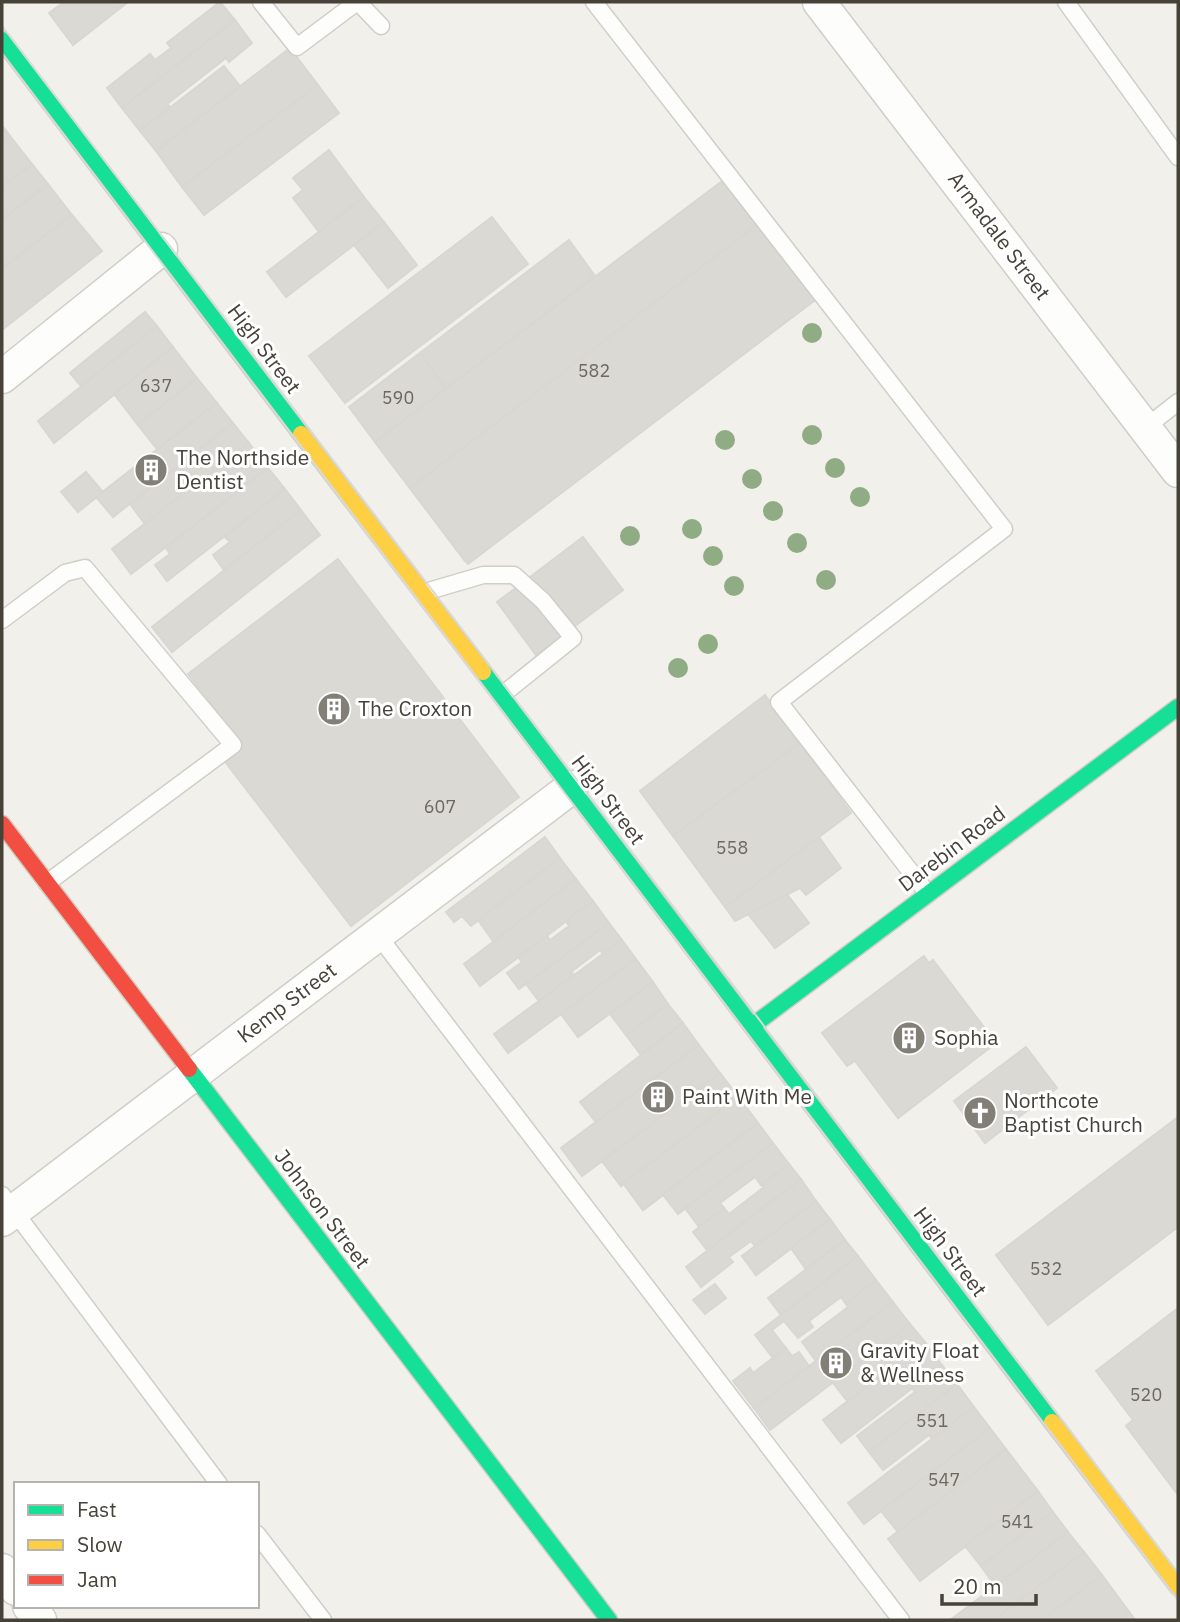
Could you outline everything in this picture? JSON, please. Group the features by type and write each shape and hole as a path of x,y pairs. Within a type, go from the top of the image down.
{"main road":[{"name":"High Street","path":"2,40 1178,1587"},
{"name":"Darebin Road","path":"752,1026 928,894 1174,718"},
{"name":"Johnson Street","path":"2,824 609,1620"}],"street":[{"name":"Armadale Street","path":"819,2 1178,471"},
{"path":"2,377 161,249"},
{"name":"Kemp Street","path":"6,1209 193,1075 572,787"},
{"path":"2,1570 14,1586"}],"lane":[{"path":"261,2 297,47 358,2 381,26"},
{"path":"594,2 1004,530 779,702 928,894"},
{"path":"1066,2 1178,157"},
{"path":"1145,428 1178,402"},
{"path":"2,621 65,573 85,568 233,745 47,883"},
{"path":"425,595 432,590 483,575 514,575 543,601 573,638 502,695"},
{"path":"377,934 901,1620"},
{"path":"6,1209 217,1482"},
{"path":"259,1537 323,1620"}],"building":[{"path":"64,2 128,2 73,45 49,13"},
{"path":"220,2 235,20 122,108 107,88 150,54 155,60 171,48 167,43"},
{"path":"235,20 252,43 229,62 226,58 167,104 170,107 140,131 122,108"},
{"path":"290,48 318,85 182,187 156,151"},
{"path":"224,66 240,86 156,151 140,131"},
{"path":"318,85 339,113 204,215 182,187"},
{"path":"2,125 10,136 2,143"},
{"path":"10,136 32,164 2,187 2,143"},
{"path":"329,150 364,197 319,232 293,198 303,190 293,178"},
{"path":"32,164 48,184 2,220 2,187"},
{"path":"724,180 758,224 410,488 375,442"},
{"path":"724,180 815,300 465,561 375,442"},
{"path":"48,184 72,215 2,269 2,220"},
{"path":"364,197 384,222 286,297 267,272"},
{"path":"72,215 102,251 2,330 2,269"},
{"path":"492,217 528,264 345,403 309,356"},
{"path":"384,222 417,265 388,288 354,245"},
{"path":"758,224 815,300 468,564 410,488"},
{"path":"569,240 595,276 446,388 420,353"},
{"path":"145,312 157,326 81,386 70,373"},
{"path":"157,326 173,347 54,443 38,421"},
{"path":"173,347 197,378 138,425 114,394"},
{"path":"420,353 446,388 375,442 349,407"},
{"path":"197,378 217,403 157,449 138,425"},
{"name":"The Northside Dentist","path":"217,403 233,423 113,517 96,497"},
{"path":"233,423 249,443 145,524 130,504"},
{"path":"249,443 268,468 131,574 112,549"},
{"path":"268,468 285,489 167,581 155,565 170,554 166,548"},
{"path":"86,472 103,492 78,512 61,492"},
{"path":"285,489 301,510 224,570 213,555 230,542 225,537"},
{"path":"301,510 320,535 172,652 152,627"},
{"path":"583,537 623,590 536,655 497,602"},
{"name":"The Croxton","path":"338,559 519,797 351,926 223,759 242,744 188,674"},
{"path":"765,695 800,743 673,836 640,791"},
{"path":"800,743 851,813 725,907 673,836"},
{"path":"545,837 560,858 471,926 462,916 454,922 446,912"},
{"path":"819,837 841,868 806,895 800,888 735,921 725,907"},
{"path":"560,858 576,879 493,941 478,920"},
{"path":"576,879 593,901 480,986 464,964"},
{"path":"787,894 809,923 775,948 748,914"},
{"path":"593,901 609,923 519,989 507,973 522,962 518,957 547,936 550,940 569,926 566,921"},
{"path":"609,923 622,940 603,954 600,950 571,972 574,975 539,1001 526,984"},
{"path":"622,940 636,959 508,1053 494,1034"},
{"name":"Sophia","path":"924,956 929,963 933,960 996,1043 898,1118 855,1061 847,1066 822,1033"},
{"path":"636,959 653,982 578,1037 561,1014"},
{"path":"653,982 668,1004 626,1035 610,1014"},
{"path":"668,1004 683,1023 641,1055 626,1035"},
{"path":"683,1023 699,1045 596,1122 580,1102"},
{"name":"Paint With Me","path":"699,1045 720,1073 582,1176 561,1148"},
{"path":"1026,1047 1057,1088 985,1143 954,1101"},
{"path":"720,1073 738,1097 621,1186 602,1161"},
{"path":"720,1073 758,1123 643,1210 602,1161"},
{"path":"738,1097 758,1123 643,1210 623,1183"},
{"path":"1178,1117 1178,1227 1048,1325 996,1255"},
{"path":"758,1123 773,1143 678,1214 663,1195"},
{"path":"773,1143 789,1164 761,1185 755,1177 720,1203 724,1208 699,1227 685,1208"},
{"path":"789,1164 801,1179 707,1250 693,1232 724,1208 729,1214"},
{"path":"801,1179 816,1201 755,1246 751,1241 729,1257 733,1262 701,1287 686,1267"},
{"path":"816,1201 830,1219 756,1275 742,1256"},
{"path":"816,1201 845,1240 806,1269 791,1248 756,1275 742,1256"},
{"path":"830,1219 845,1240 806,1269 791,1248"},
{"path":"845,1240 858,1256 781,1315 768,1298"},
{"path":"858,1256 876,1280 846,1304 841,1297 809,1321 813,1327 798,1338 784,1321 772,1330 786,1348 773,1358 755,1335"},
{"path":"876,1280 893,1302 816,1361 802,1342 848,1307 846,1304"},
{"path":"715,1284 726,1298 705,1314 693,1300"},
{"name":"Gravity Float & Wellness","path":"893,1302 910,1324 770,1430 754,1408"},
{"path":"1178,1308 1178,1495 1126,1426 1133,1420 1096,1371"},
{"path":"910,1324 925,1342 848,1402 833,1383"},
{"path":"925,1342 942,1365 841,1443 823,1420"},
{"path":"786,1348 792,1356 799,1352 809,1366 754,1408 733,1381 750,1368 753,1373"},
{"path":"942,1365 957,1384 869,1452 857,1436 915,1392 912,1388"},
{"path":"957,1384 974,1407 932,1439 929,1435 883,1470 869,1452"},
{"path":"974,1407 990,1428 864,1524 848,1503"},
{"path":"990,1428 1006,1449 898,1532 881,1511"},
{"path":"1006,1449 1038,1491 920,1581 888,1539"},
{"path":"1038,1491 1053,1512 981,1566 965,1546"},
{"path":"1053,1512 1068,1532 995,1586 981,1566"},
{"path":"1068,1532 1084,1552 994,1620 950,1620"},
{"path":"1084,1552 1102,1575 1042,1620 994,1620"},
{"path":"1084,1552 1135,1620 994,1620"},
{"path":"1102,1575 1135,1620 1042,1620"}],"tram line":[{"path":"2,26 1178,1573"},
{"path":"2,53 1178,1600"}],"traffic: fast":[{"path":"2,40 301,434"},
{"path":"483,672 1052,1422"},
{"path":"752,1026 1178,707"},
{"path":"189,1069 609,1620"}],"traffic: slow":[{"path":"301,434 483,672"},
{"path":"1052,1422 1178,1587"}],"traffic: jam":[{"path":"2,824 189,1069"}],"place":[{"name":"The Northside Dentist","path":"151,470"},
{"name":"The Croxton","path":"334,709"},
{"name":"Sophia","path":"909,1038"},
{"name":"Paint With Me","path":"658,1097"},
{"name":"Northcote Baptist Church","path":"980,1113"},
{"name":"Gravity Float & Wellness","path":"836,1363"}]}
